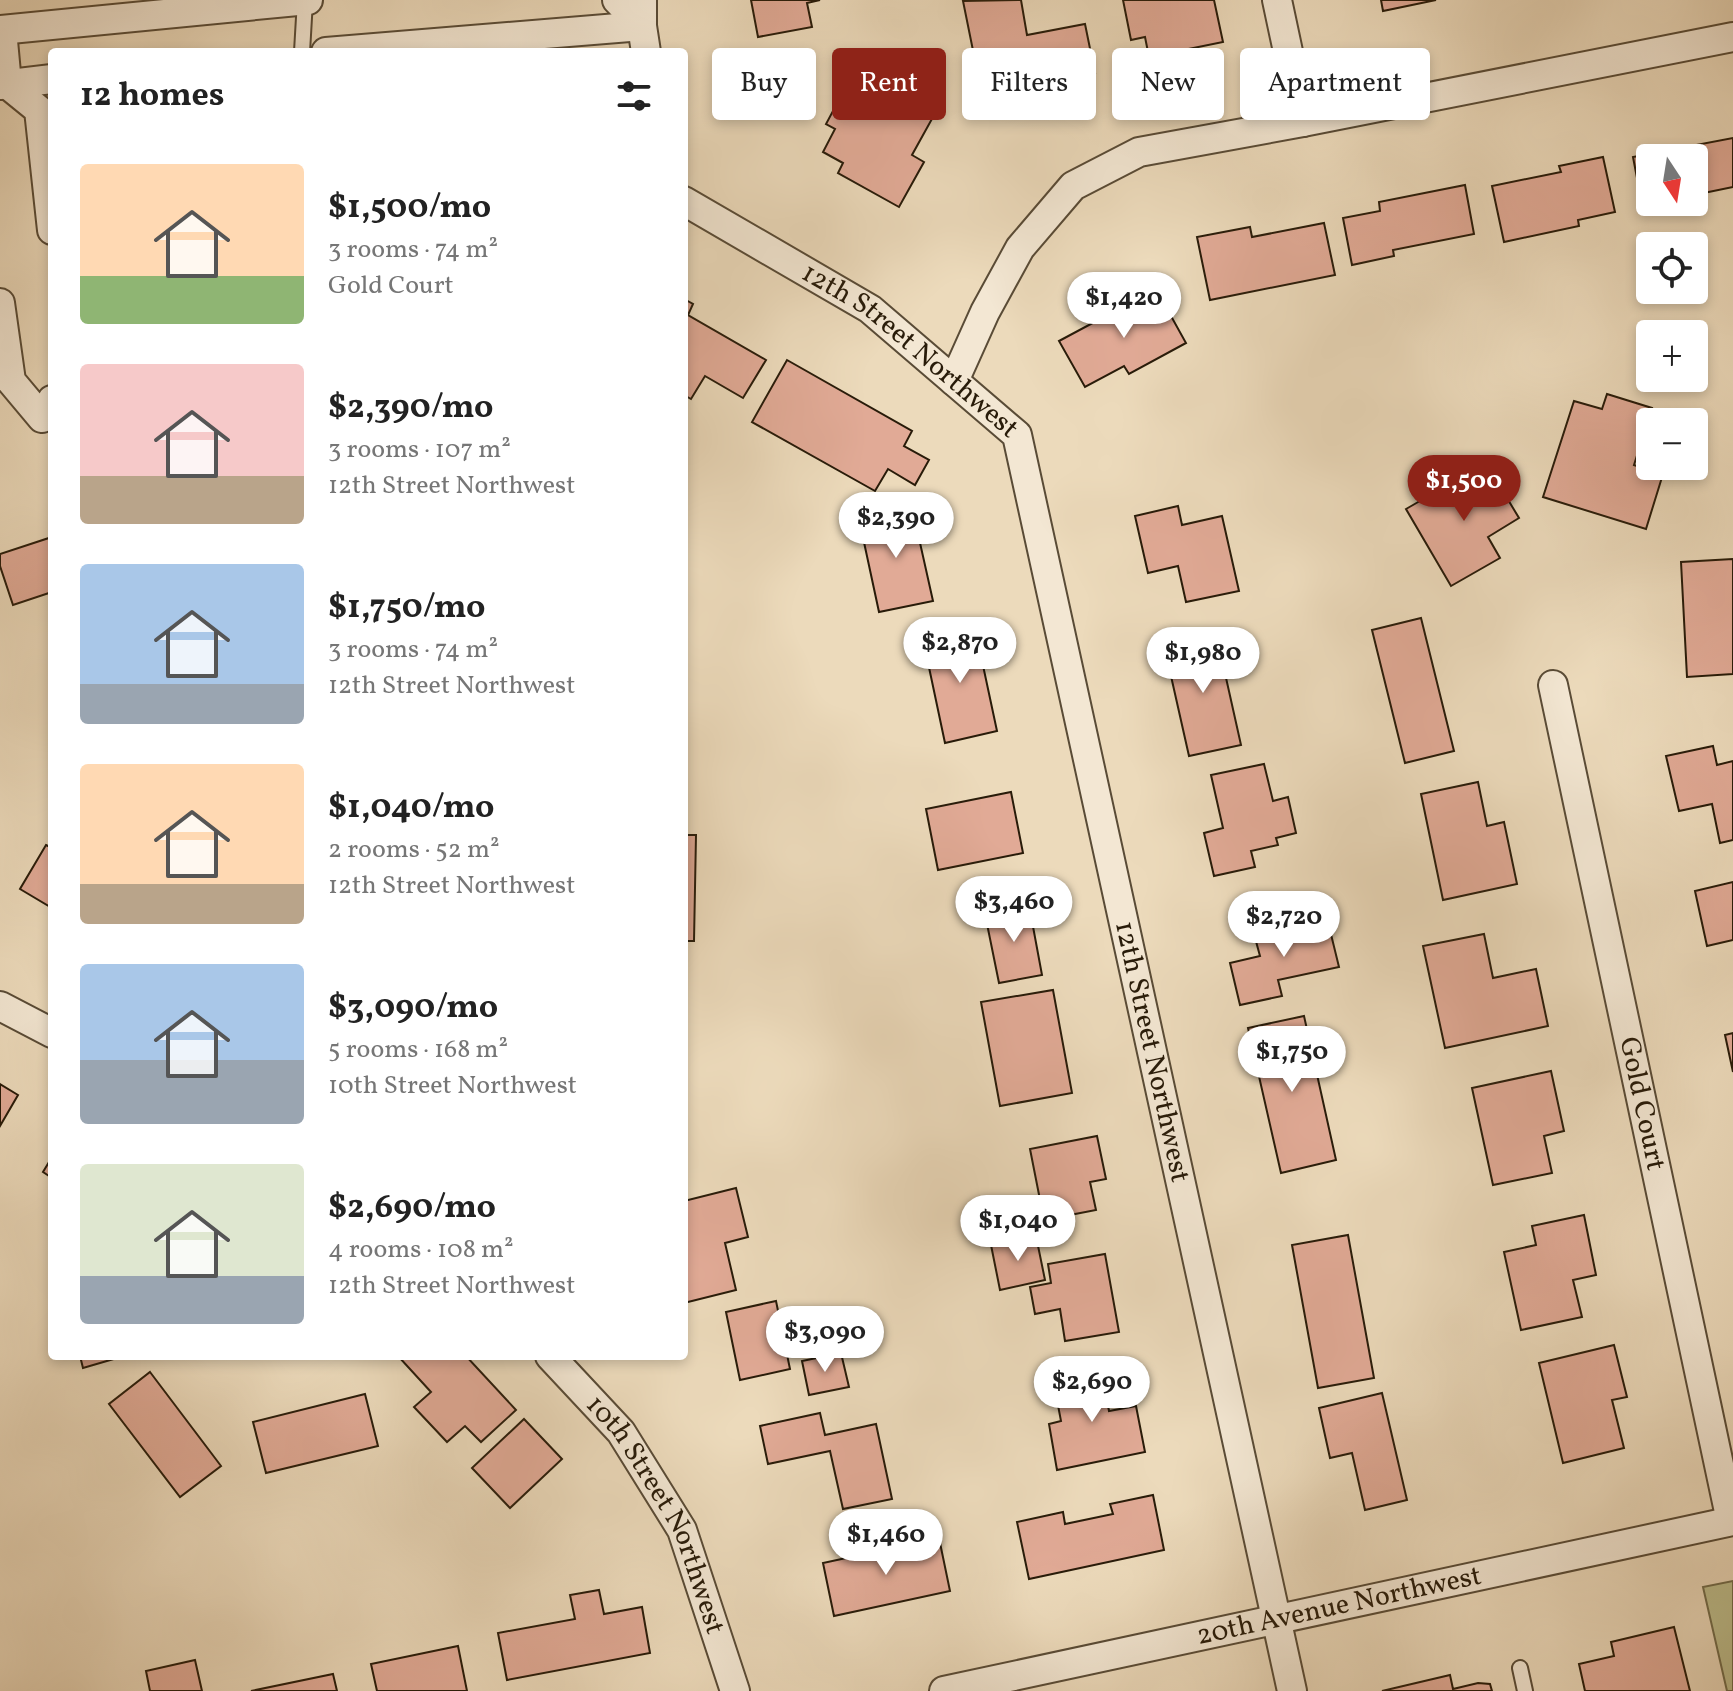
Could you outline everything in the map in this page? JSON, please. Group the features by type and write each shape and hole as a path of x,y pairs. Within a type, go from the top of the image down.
{"street":[{"path":"2,86 1,30 306,0"},
{"path":"617,0 643,26"},
{"path":"1277,0 1303,122"},
{"path":"375,48 643,26"},
{"path":"954,381 985,312 1020,248 1073,186 1139,152 1733,37"},
{"path":"2,86 48,80"},
{"path":"2,86 39,110 48,193"},
{"name":"12th Street Northwest","path":"688,203 870,309 1017,435 1292,1691"},
{"path":"0,303 11,381 42,418 48,407"},
{"name":"Gold Court","path":"1553,685 1732,1521"},
{"path":"0,1006 48,1031"},
{"name":"10th Street Northwest","path":"554,1360 621,1432 682,1530 735,1691"},
{"name":"20th Avenue Northwest","path":"944,1691 1732,1521"}],"lane":[{"path":"302,48 306,0"},
{"path":"1520,1668 1525,1691"}],"green space":[{"path":"1733,1581 1733,1691 1727,1691 1703,1587"}],"building":[{"path":"751,0 820,0 807,3 812,27 758,37"},
{"path":"1021,0 1027,35 1085,24 1090,48 972,48 963,1"},
{"path":"1123,0 1214,0 1223,42 1193,48 1147,48 1145,37 1131,40"},
{"path":"1381,0 1436,0 1383,11"},
{"path":"832,113 832,120 931,120 912,155 924,162 899,207 838,173 843,163 823,152 835,129 826,124"},
{"path":"1733,138 1733,187 1708,192 1708,144 1701,144"},
{"path":"1603,157 1615,212 1578,220 1579,226 1504,242 1492,186 1561,172 1559,166"},
{"path":"1465,185 1474,234 1393,250 1394,256 1352,265 1343,218 1380,211 1379,202"},
{"path":"1324,223 1335,275 1210,300 1197,237 1250,227 1252,237"},
{"path":"1156,289 1186,343 1129,374 1124,366 1085,387 1059,341"},
{"path":"688,315 766,360 743,398 705,376 691,399 688,397"},
{"path":"787,360 912,431 904,446 929,460 915,485 888,469 875,491 752,422"},
{"path":"1607,394 1652,408 1636,408 1636,480 1661,480 1646,529 1543,497 1574,401 1602,409"},
{"path":"1486,463 1519,518 1488,537 1500,558 1451,586 1406,509"},
{"path":"1178,506 1182,525 1222,516 1239,591 1186,602 1178,566 1148,573 1135,516"},
{"path":"912,507 933,601 879,612 859,519"},
{"path":"48,538 48,593 13,605 0,566 0,554"},
{"path":"1733,559 1733,674 1687,677 1681,562"},
{"path":"1421,618 1454,751 1405,763 1372,630"},
{"path":"975,628 997,731 945,743 923,639"},
{"path":"1216,633 1241,745 1189,756 1164,645"},
{"path":"1713,746 1717,765 1733,761 1733,840 1720,843 1712,804 1679,811 1666,756"},
{"path":"1264,764 1273,801 1288,797 1296,833 1276,838 1278,845 1251,851 1255,867 1214,876 1204,833 1223,828 1211,775"},
{"path":"1478,782 1487,826 1504,822 1517,884 1443,900 1421,794"},
{"path":"1011,792 1023,853 938,870 926,809"},
{"path":"688,835 696,835 694,941 688,941"},
{"path":"46,845 48,846 48,906 20,889"},
{"path":"1733,882 1733,940 1707,946 1695,891"},
{"path":"1029,905 1042,975 999,983 985,914"},
{"path":"1327,918 1339,967 1278,980 1282,996 1240,1005 1230,963 1260,956 1254,934"},
{"path":"1484,934 1493,978 1536,969 1548,1026 1445,1048 1423,946"},
{"path":"1053,990 1072,1093 1000,1106 981,1002"},
{"path":"1304,1016 1336,1160 1281,1173 1248,1028"},
{"path":"1733,1033 1733,1072 1725,1035"},
{"path":"1551,1071 1564,1131 1544,1136 1552,1173 1493,1185 1472,1088"},
{"path":"0,1084 18,1095 0,1126"},
{"path":"1097,1136 1106,1179 1090,1182 1096,1210 1044,1220 1030,1149"},
{"path":"736,1188 748,1237 725,1243 736,1290 688,1302 688,1200"},
{"path":"1584,1215 1596,1275 1573,1280 1582,1317 1521,1330 1504,1252 1536,1245 1532,1226"},
{"path":"1348,1235 1374,1378 1318,1388 1292,1245"},
{"path":"1036,1236 1045,1280 1000,1290 991,1245"},
{"path":"1105,1254 1119,1332 1065,1341 1060,1309 1035,1314 1030,1287 1051,1283 1048,1264"},
{"path":"776,1301 790,1369 740,1380 726,1312"},
{"path":"1614,1345 1627,1397 1612,1400 1624,1448 1563,1463 1539,1363"},
{"path":"841,1353 849,1387 809,1395 802,1361"},
{"path":"81,1360 110,1360 83,1368"},
{"path":"402,1360 470,1360 516,1410 481,1442 465,1426 447,1442 414,1407 431,1392"},
{"path":"1101,1370 1109,1411 1136,1406 1145,1452 1057,1470 1049,1424 1061,1421 1053,1379"},
{"path":"150,1372 221,1466 180,1497 109,1404"},
{"path":"1382,1393 1407,1500 1365,1510 1352,1453 1330,1458 1319,1408"},
{"path":"365,1394 378,1446 266,1473 253,1422"},
{"path":"820,1413 825,1435 876,1424 892,1499 843,1509 830,1451 768,1464 760,1426"},
{"path":"524,1419 562,1459 510,1508 472,1468"},
{"path":"1153,1495 1164,1550 1029,1579 1017,1522 1063,1512 1065,1524 1113,1514 1110,1504"},
{"path":"939,1538 950,1591 834,1616 823,1563"},
{"path":"599,1590 604,1614 642,1607 650,1653 507,1680 498,1633 575,1619 570,1595"},
{"path":"1674,1627 1690,1691 1585,1691 1579,1664 1614,1656 1611,1642"},
{"path":"458,1646 467,1691 377,1691 371,1664"},
{"path":"195,1660 202,1691 150,1691 146,1671"},
{"path":"333,1674 337,1691 251,1691"},
{"path":"1450,1675 1453,1689 1478,1683 1490,1684 1492,1691 1382,1691"}]}
